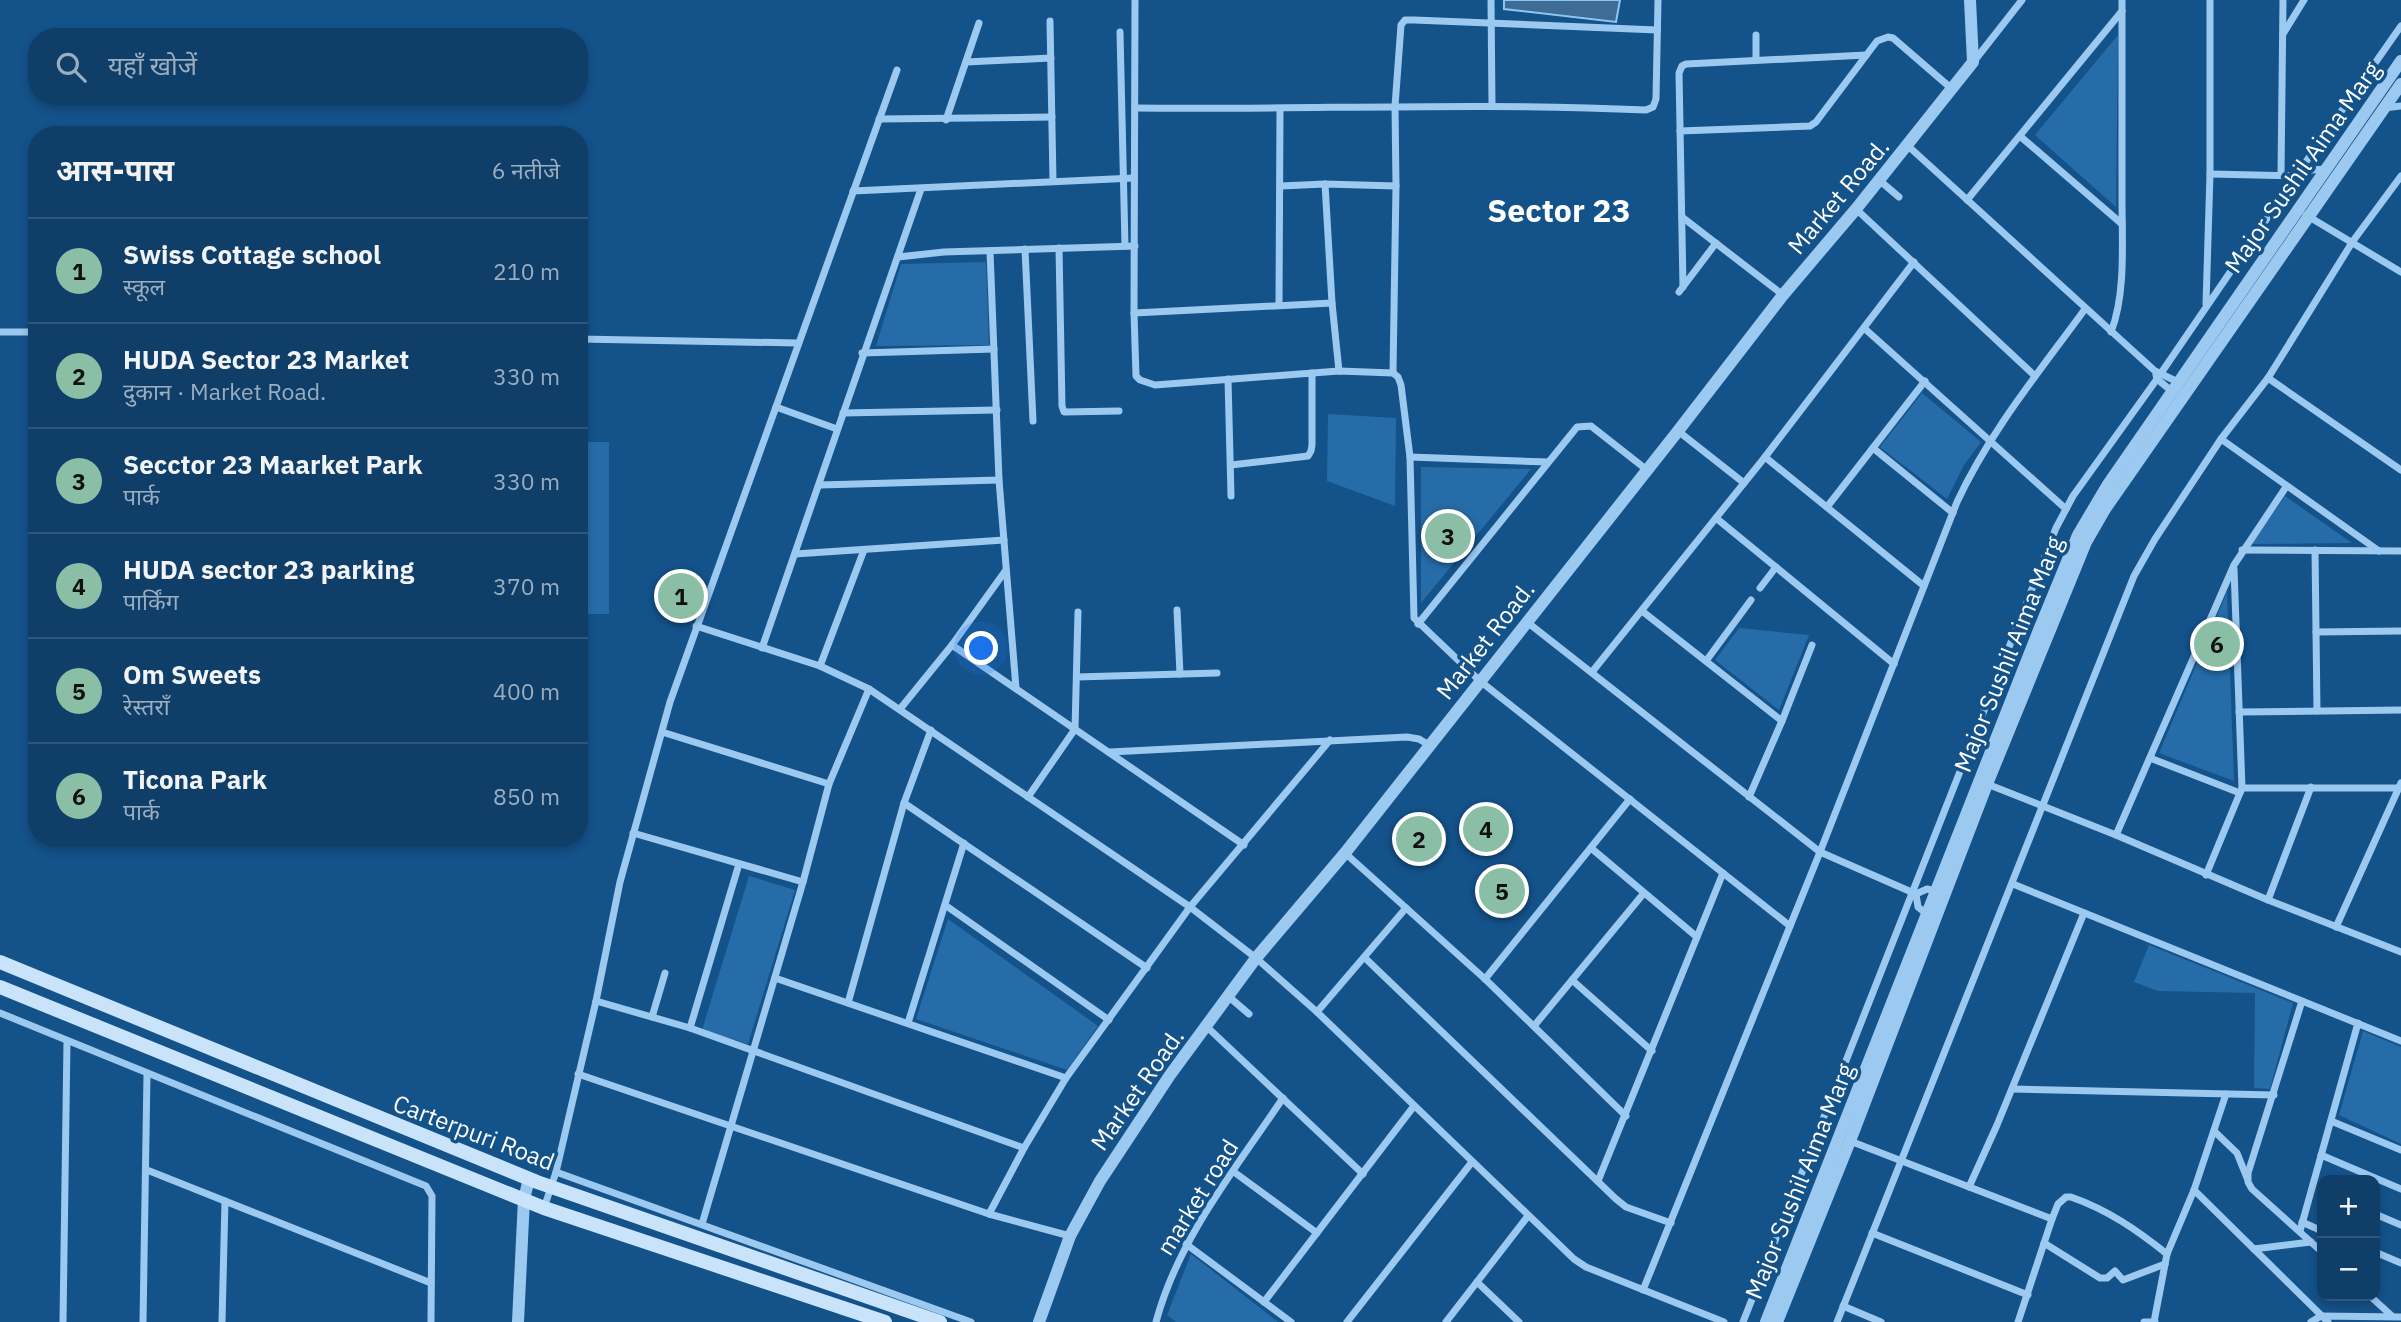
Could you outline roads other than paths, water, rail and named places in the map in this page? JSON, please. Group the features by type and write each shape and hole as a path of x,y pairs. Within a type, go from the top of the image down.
{"main road":[{"name":"Carterpuri Road","path":"0,962 529,1179 940,1322"},
{"name":"Carterpuri Road","path":"0,987 544,1208 885,1322"}],"street":[{"path":"1135,0 1136,376 1156,385 1339,371 1394,373"},
{"path":"1491,0 1492,105"},
{"path":"1135,108 1280,109 1492,105 1646,110 1653,107 1656,99 1658,0"},
{"path":"1970,0 1973,62"},
{"path":"1973,62 2022,0"},
{"path":"2111,332 2117,319 2119,301 2122,224 2122,0"},
{"path":"2206,306 2210,174 2210,0"},
{"path":"2281,175 2283,0"},
{"path":"2283,35 2304,0"},
{"path":"1967,201 2122,11"},
{"path":"1657,30 1405,20 1401,25 1395,106 1394,373 1401,385 1410,457 1412,612 1419,624 1480,681 1790,926"},
{"path":"1050,21 1052,181"},
{"path":"946,120 979,23"},
{"path":"1743,1322 2056,528 2073,496 2401,26"},
{"path":"1120,32 1125,246"},
{"path":"1756,36 1756,60"},
{"path":"1680,131 1810,126 1816,122 1877,41 1888,37 1893,38 1952,89"},
{"path":"1716,243 1681,289 1679,73 1682,66 1866,55"},
{"path":"966,62 1051,58"},
{"name":"Major Sushil Aima Marg","path":"2302,213 2326,169 2401,61"},
{"name":"Market Road.","path":"1039,1322 1070,1236 1100,1181 1134,1127 1256,958 1345,853 1783,295 1880,180 1973,62"},
{"path":"544,1208 556,1172 596,1001 617,895 662,732 696,626 897,70"},
{"name":"Major Sushil Aima Marg","path":"1766,1322 1937,891 2086,542 2180,390 2302,213 2401,84"},
{"path":"2384,108 2401,106"},
{"path":"1279,305 1280,109"},
{"path":"879,119 1052,117"},
{"path":"2021,137 2122,224"},
{"path":"1907,145 2085,309 2180,390"},
{"path":"2210,174 2281,175 2326,169"},
{"path":"1837,1322 2134,576 2155,539 2221,439 2268,378 2353,241 2401,176"},
{"path":"853,191 1134,178"},
{"path":"1880,180 1899,197"},
{"path":"1325,184 1339,371"},
{"path":"1280,186 1396,186"},
{"path":"762,648 921,189"},
{"path":"1856,209 2035,376"},
{"path":"2302,213 2401,272"},
{"path":"1682,217 1783,295"},
{"path":"898,257 1135,246"},
{"path":"1059,248 1064,412 1119,411"},
{"path":"1026,249 1033,421"},
{"path":"990,251 999,480 1016,688"},
{"path":"1592,672 1765,457 1914,261"},
{"path":"1134,313 1332,303"},
{"path":"1643,1290 1972,470 2035,376 2085,309"},
{"path":"1864,328 2066,509"},
{"path":"0,331 28,332"},
{"path":"588,339 798,343"},
{"path":"862,353 994,349"},
{"path":"1231,465 1308,456 1312,445 1312,373"},
{"path":"2268,378 2401,470"},
{"path":"1228,379 1231,496"},
{"path":"1827,508 1925,381"},
{"path":"776,407 837,429"},
{"path":"843,413 997,410"},
{"path":"1419,624 1577,427 1591,426 1647,470"},
{"path":"1678,431 1744,483"},
{"path":"2221,439 2379,551"},
{"path":"1873,448 1953,513"},
{"path":"1410,457 1548,462"},
{"path":"1765,457 1924,586"},
{"path":"820,485 999,480"},
{"path":"2116,835 2234,565 2286,487"},
{"path":"1716,518 1894,664"},
{"path":"794,554 1004,540"},
{"path":"820,666 864,550"},
{"path":"2242,550 2401,551"},
{"path":"2315,551 2317,711"},
{"path":"2206,875 2241,790 2234,565"},
{"path":"1760,588 1776,567"},
{"path":"900,709 952,645 1006,570"},
{"path":"1706,661 1751,600"},
{"path":"1177,610 1180,674"},
{"path":"1642,611 1783,721"},
{"path":"1028,797 1075,729 1078,612"},
{"path":"1527,622 1820,852 1914,893 1927,889 1937,891"},
{"path":"696,626 820,666 869,689 900,709 1190,907 1256,958 1317,1012 1528,1216 1586,1267 1724,1322"},
{"path":"2316,632 2401,631"},
{"path":"952,645 1244,845"},
{"path":"1749,796 1783,721 1811,645"},
{"path":"1077,677 1217,673"},
{"path":"702,1224 803,882 829,784 869,689"},
{"path":"2239,712 2401,710"},
{"path":"848,1003 904,803 931,730"},
{"path":"662,732 829,784"},
{"path":"1110,752 1407,737 1429,744"},
{"path":"989,1214 1066,1078 1190,907 1330,740"},
{"path":"2150,758 2241,790 2400,786 2336,926"},
{"path":"1983,782 2116,835 2268,901 2401,952"},
{"name":"Major Sushil Aima Marg","path":"1777,1322 1850,1141 1983,782"},
{"path":"2268,901 2311,787"},
{"path":"1485,979 1630,799"},
{"path":"904,803 1147,968"},
{"path":"633,834 803,882"},
{"path":"908,1023 964,843"},
{"path":"1591,848 1697,937"},
{"path":"1345,853 1485,979 1626,1116"},
{"path":"690,1028 739,864"},
{"path":"1598,1181 1723,873"},
{"path":"2013,884 2401,1041"},
{"path":"1534,1026 1644,893"},
{"path":"1914,893 1918,907 1928,915"},
{"path":"945,905 1109,1020"},
{"path":"1317,1012 1406,908"},
{"path":"1969,1187 2084,913"},
{"path":"1365,958 1626,1207 1671,1223"},
{"path":"652,1017 665,973"},
{"path":"775,978 1066,1078"},
{"path":"1572,980 1652,1051"},
{"path":"1228,996 1249,1014"},
{"path":"596,1001 690,1028 1024,1148"},
{"path":"2248,1180 2302,1001"},
{"path":"0,1013 426,1186 432,1196 431,1322"},
{"path":"2301,1226 2358,1023"},
{"path":"1206,1026 1363,1174"},
{"path":"63,1322 67,1041"},
{"path":"143,1322 147,1074"},
{"path":"578,1074 989,1214 1070,1236"},
{"path":"2012,1089 2274,1095"},
{"path":"2144,1322 2155,1322 2167,1254 2194,1190 2226,1094"},
{"name":"market road","path":"1159,1320 1171,1275 1186,1244 1283,1098"},
{"path":"1264,1302 1415,1106"},
{"path":"2331,1121 2401,1150"},
{"path":"2214,1132 2237,1153 2252,1189 2301,1226 2317,1247"},
{"path":"1850,1141 2052,1219"},
{"path":"2321,1155 2401,1189"},
{"path":"1347,1322 1472,1162"},
{"path":"146,1170 431,1283"},
{"path":"556,1172 971,1322"},
{"path":"1234,1172 1317,1233"},
{"path":"519,1322 524,1199 529,1179"},
{"path":"2312,1186 2317,1188"},
{"path":"2194,1190 2328,1322"},
{"path":"2018,1322 2052,1219 2061,1200 2071,1197 2113,1215 2167,1254"},
{"path":"222,1322 225,1201"},
{"path":"1446,1322 1528,1216"},
{"path":"2380,1216 2401,1226"},
{"path":"2301,1226 2317,1230"},
{"path":"1872,1233 2028,1295"},
{"path":"2254,1249 2311,1242"},
{"path":"2044,1243 2100,1278 2107,1278 2115,1271 2123,1280 2165,1264"},
{"path":"1186,1244 1291,1322"},
{"path":"2380,1254 2401,1263"},
{"path":"1477,1282 1519,1322"},
{"path":"2376,1301 2397,1317"},
{"path":"1843,1306 1881,1322"},
{"path":"2311,1322 2321,1316 2397,1317"}],"place":[{"name":"Secctor 23 Maarket Park","path":"1448,536"},
{"name":"Swiss Cottage school","path":"681,596"},
{"name":"Ticona Park","path":"2217,644"},
{"name":"HUDA sector 23 parking","path":"1486,829"},
{"name":"HUDA Sector 23 Market","path":"1419,839"},
{"name":"Om Sweets","path":"1502,891"}],"district":[{"name":"Sector 23","path":"1559,210"}]}
